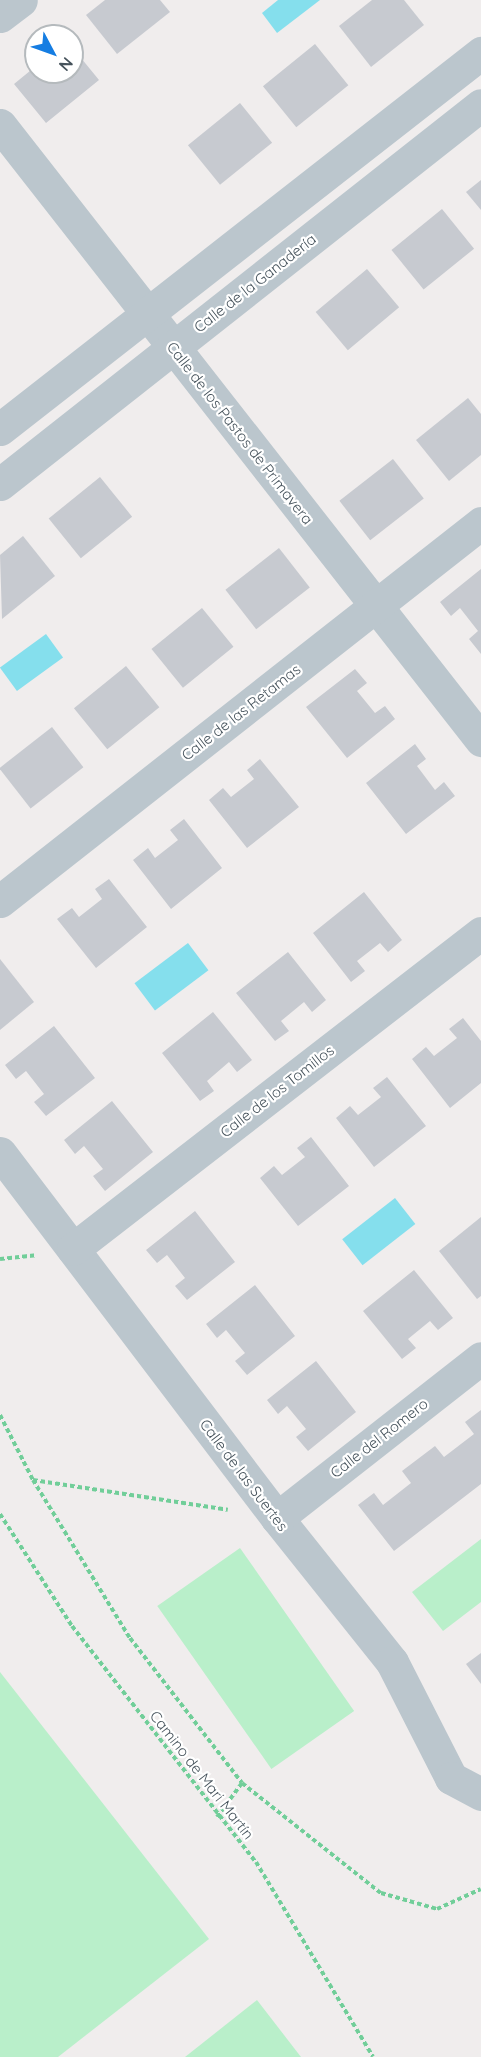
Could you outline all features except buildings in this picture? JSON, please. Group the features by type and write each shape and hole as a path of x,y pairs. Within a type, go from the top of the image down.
{"street":[{"path":"0,16 21,0"},
{"path":"0,429 149,315 481,53"},
{"name":"Calle de la Ganadería","path":"0,484 481,105"},
{"name":"Calle de los Pastos de Primavera","path":"0,125 481,740"},
{"name":"Calle de las Retamas","path":"0,901 481,523"},
{"name":"Calle de los Tomillos","path":"73,1249 481,933"},
{"name":"Calle de las Suertes","path":"0,1154 277,1518 392,1662 451,1778 481,1794"},
{"name":"Calle del Romero","path":"277,1518 481,1358"}],"path":[{"path":"0,1415 33,1480 130,1638 242,1783 381,1893 437,1909 481,1889"},
{"path":"33,1480 277,1518"},
{"name":"Camino de Mari Martín","path":"0,1514 72,1626 217,1817 256,1862 374,2057"},
{"path":"217,1817 242,1783"}],"green space":[{"path":"481,1539 481,1602 443,1631 412,1592"},
{"path":"240,1548 354,1711 271,1769 157,1606"},
{"path":"0,1672 209,1939 58,2057 0,2057"},
{"path":"257,2000 301,2057 185,2057"}],"water":[{"path":"278,0 320,0 277,33 262,13"},
{"path":"46,634 63,657 17,691 0,667"},
{"path":"188,943 208,970 155,1010 134,983"},
{"path":"395,1198 415,1224 363,1265 342,1239"}]}
